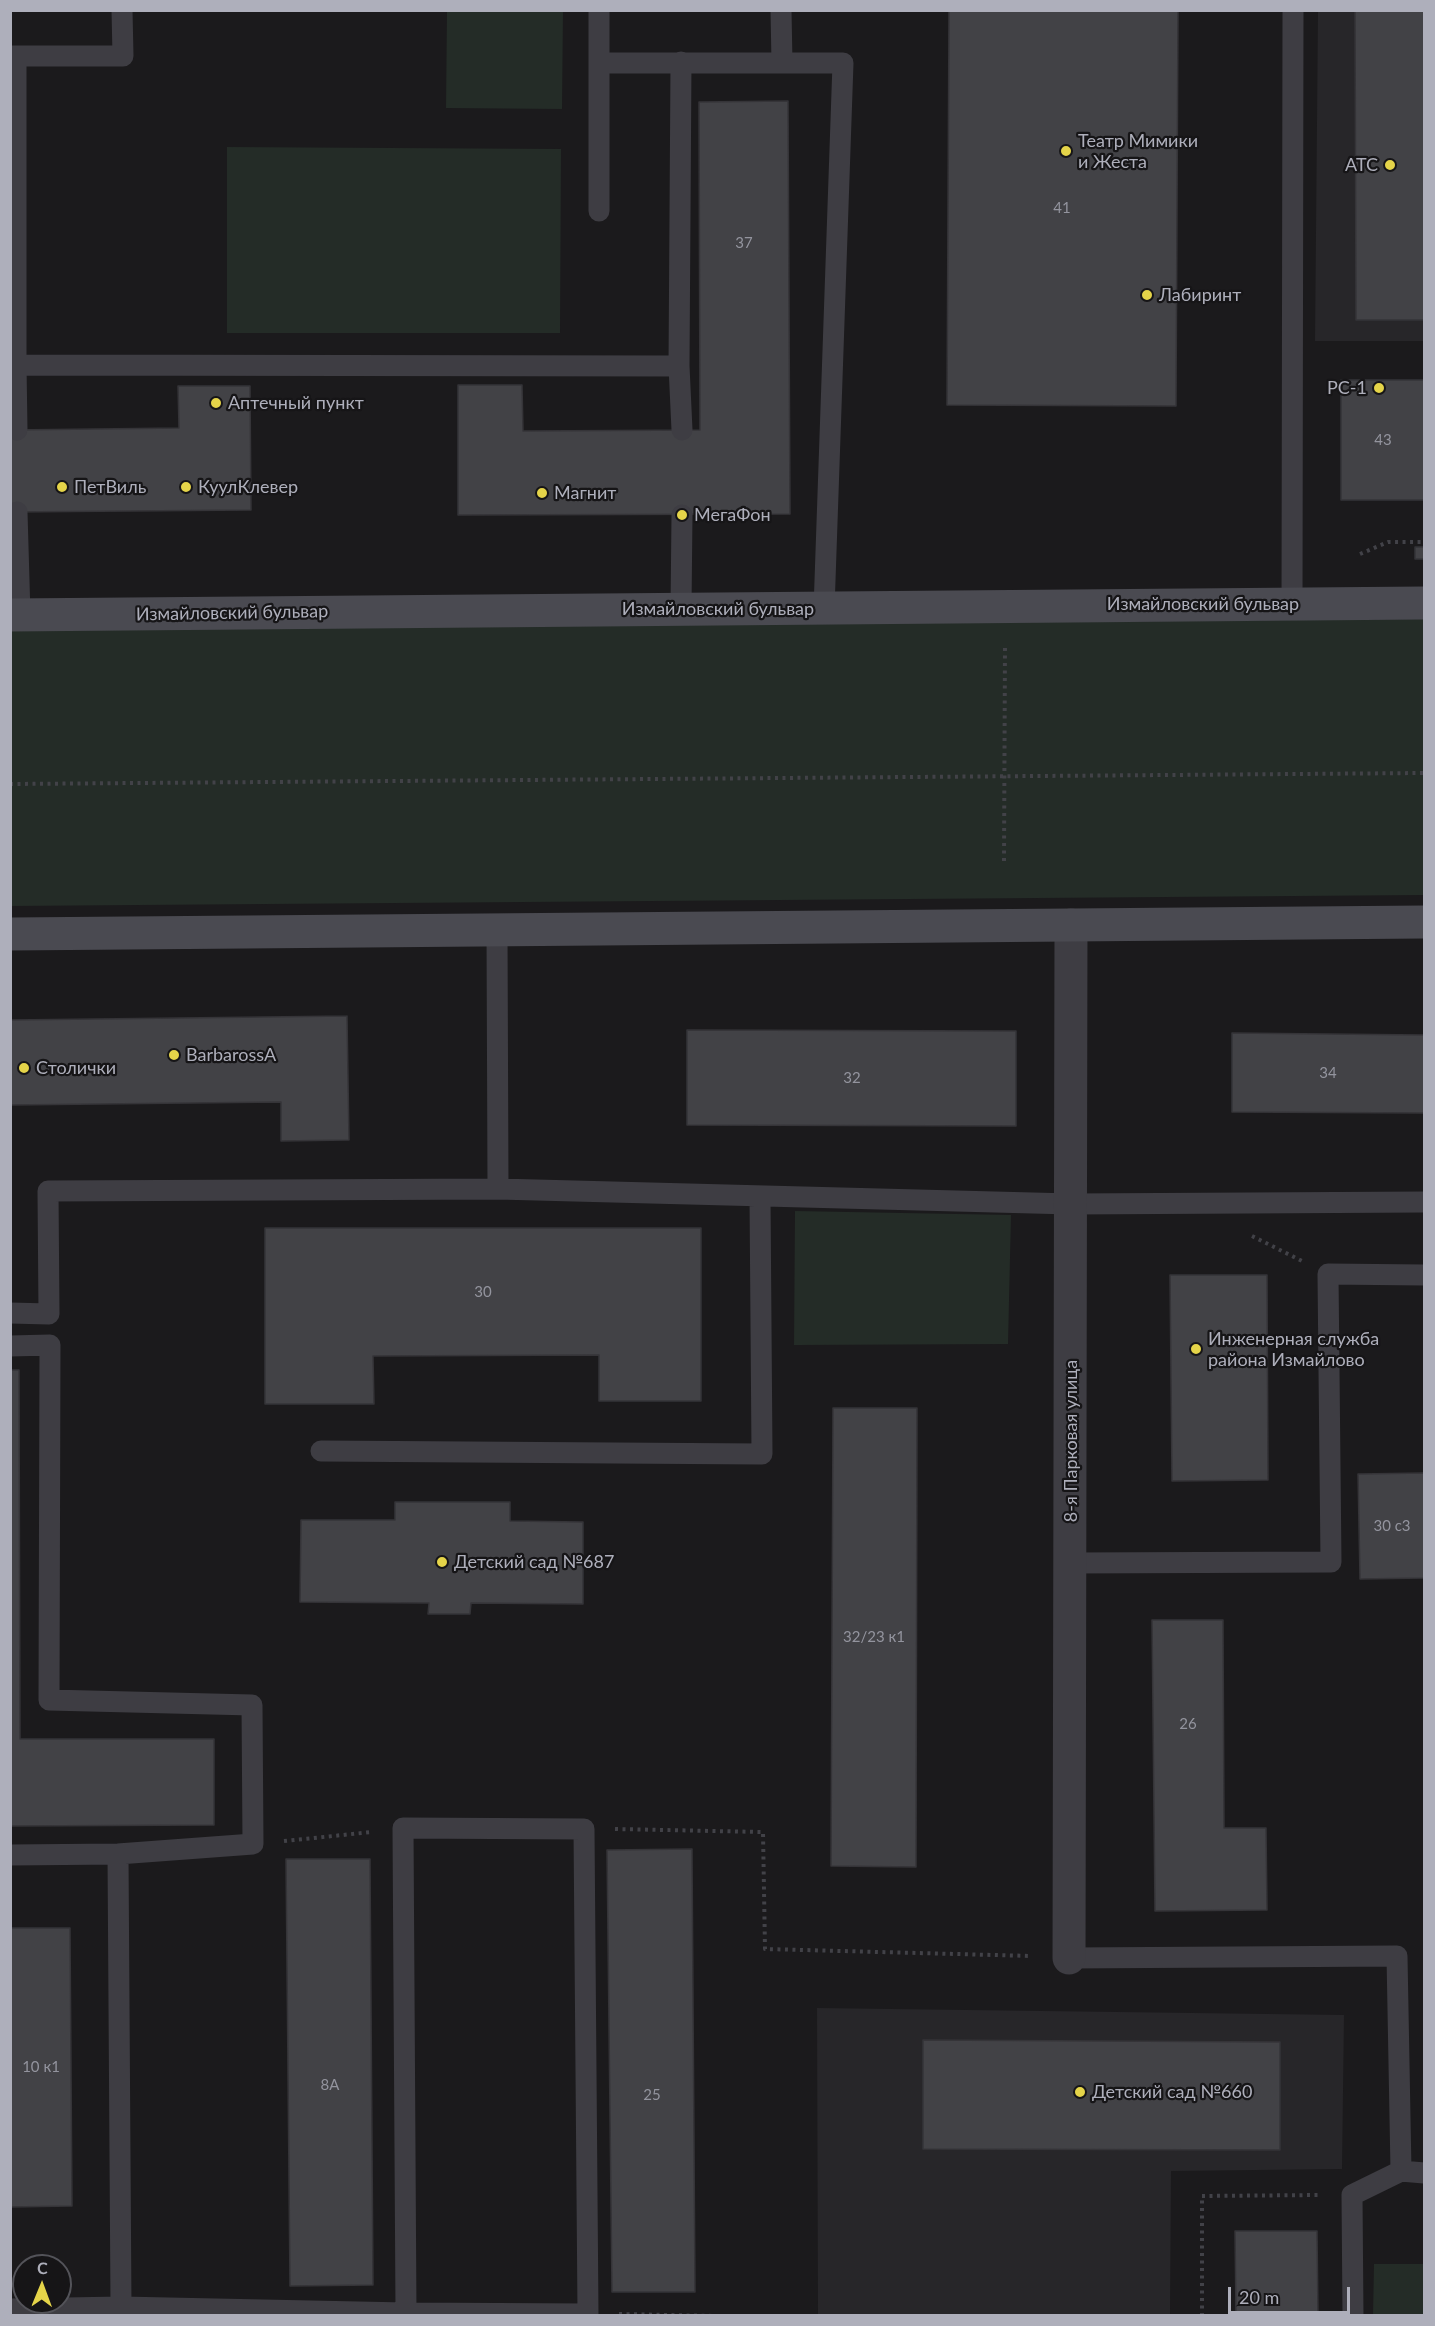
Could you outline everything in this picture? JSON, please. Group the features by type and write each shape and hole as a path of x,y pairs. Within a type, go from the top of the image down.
{"street":[{"name":"Измайловский бульвар","path":"15,615 1425,603"},
{"path":"10,934 1425,922"},
{"name":"8-я Парковая улица","path":"1070,1958 1071,925"}],"lane":[{"path":"17,430 13,56 123,56 122,10"},
{"path":"599,10 599,211"},
{"path":"781,10 782,63"},
{"path":"1292,604 1293,10"},
{"path":"681,62 680,366 682,430"},
{"path":"599,63 843,63 824,609"},
{"path":"16,365 680,366"},
{"path":"15,615 17,512"},
{"path":"681,609 682,515"},
{"path":"497,930 498,1189"},
{"path":"10,1313 49,1314 48,1191 498,1189 1071,1204 1425,1202"},
{"path":"321,1451 762,1454 760,1196"},
{"path":"1071,1563 1331,1562 1328,1274 1425,1275"},
{"path":"10,1346 50,1345 49,1700 252,1705 253,1844 118,1854 10,1855"},
{"path":"10,2309 121,2307 232,2312 405,2313 588,2314 584,1828 403,1828 405,2313"},
{"path":"118,1854 121,2307"},
{"path":"1070,1958 1397,1956 1401,2171"},
{"path":"1353,2316 1352,2195 1401,2171 1425,2173"}],"path":[{"path":"1360,554 1388,542 1425,542"},
{"path":"1004,861 1005,644"},
{"path":"10,784 1425,773"},
{"path":"253,1844 403,1828"},
{"path":"584,1828 763,1832 765,1949 1070,1958"},
{"path":"1202,2316 1202,2196 1352,2195"},
{"path":"588,2314 717,2316"}],"shaded area":[{"path":"447,11 563,11 562,109 446,108"},
{"path":"1318,11 1424,11 1424,341 1315,341"},
{"path":"227,147 561,149 560,333 227,333"},
{"path":"1424,619 1424,895 11,906 10,630"},
{"path":"795,1211 1011,1215 1008,1344 794,1345"},
{"name":"Детский сад №660","path":"817,2008 1344,2015 1342,2169 1171,2171 1170,2315 818,2315"},
{"path":"1374,2264 1424,2264 1424,2315 1373,2315"}],"building":[{"path":"949,10 1178,10 1176,406 947,405"},
{"name":"АТС","path":"1355,10 1424,10 1424,320 1356,320"},
{"path":"788,101 790,514 458,515 458,385 522,385 523,431 700,430 699,102"},
{"path":"1341,380 1424,380 1424,500 1341,500"},
{"path":"178,386 250,386 251,510 10,512 10,430 179,428"},
{"path":"1415,547 1424,547 1424,559 1415,559"},
{"path":"347,1016 349,1140 281,1141 281,1102 10,1105 10,1020"},
{"path":"687,1030 1016,1031 1016,1126 687,1125"},
{"path":"1232,1033 1424,1035 1424,1113 1232,1112"},
{"path":"265,1228 701,1228 701,1401 599,1401 599,1355 373,1356 374,1404 265,1404"},
{"path":"1170,1275 1267,1275 1268,1480 1172,1481"},
{"path":"10,1370 19,1370 20,1739 214,1739 214,1825 10,1826"},
{"path":"833,1408 917,1408 916,1867 831,1866"},
{"path":"1424,1473 1424,1578 1360,1579 1358,1474"},
{"name":"Детский сад №687","path":"395,1502 510,1502 510,1521 583,1522 583,1604 471,1603 470,1614 428,1614 429,1603 300,1602 301,1520 395,1520"},
{"path":"1152,1620 1223,1620 1224,1828 1266,1828 1267,1910 1155,1911"},
{"path":"692,1849 695,2292 612,2292 607,1850"},
{"path":"286,1859 370,1859 373,2285 290,2286"},
{"path":"10,1928 70,1928 72,2206 10,2207"},
{"path":"923,2040 1280,2042 1280,2150 923,2149"},
{"path":"1235,2231 1317,2231 1318,2316 1236,2316"}],"place":[{"name":"Театр Мимики и Жеста","path":"1066,151"},
{"name":"АТС","path":"1390,165"},
{"name":"Лабиринт","path":"1147,295"},
{"name":"PC-1","path":"1379,388"},
{"name":"Аптечный пункт","path":"216,403"},
{"name":"ПетВиль","path":"62,487"},
{"name":"КуулКлевер","path":"186,487"},
{"name":"Магнит","path":"542,493"},
{"name":"МегаФон","path":"682,515"},
{"name":"BarbarossA","path":"174,1055"},
{"name":"Столички","path":"24,1068"},
{"name":"Инженерная служба района Измайлово","path":"1196,1349"},
{"name":"Детский сад №687","path":"442,1562"},
{"name":"Детский сад №660","path":"1080,2092"}]}
